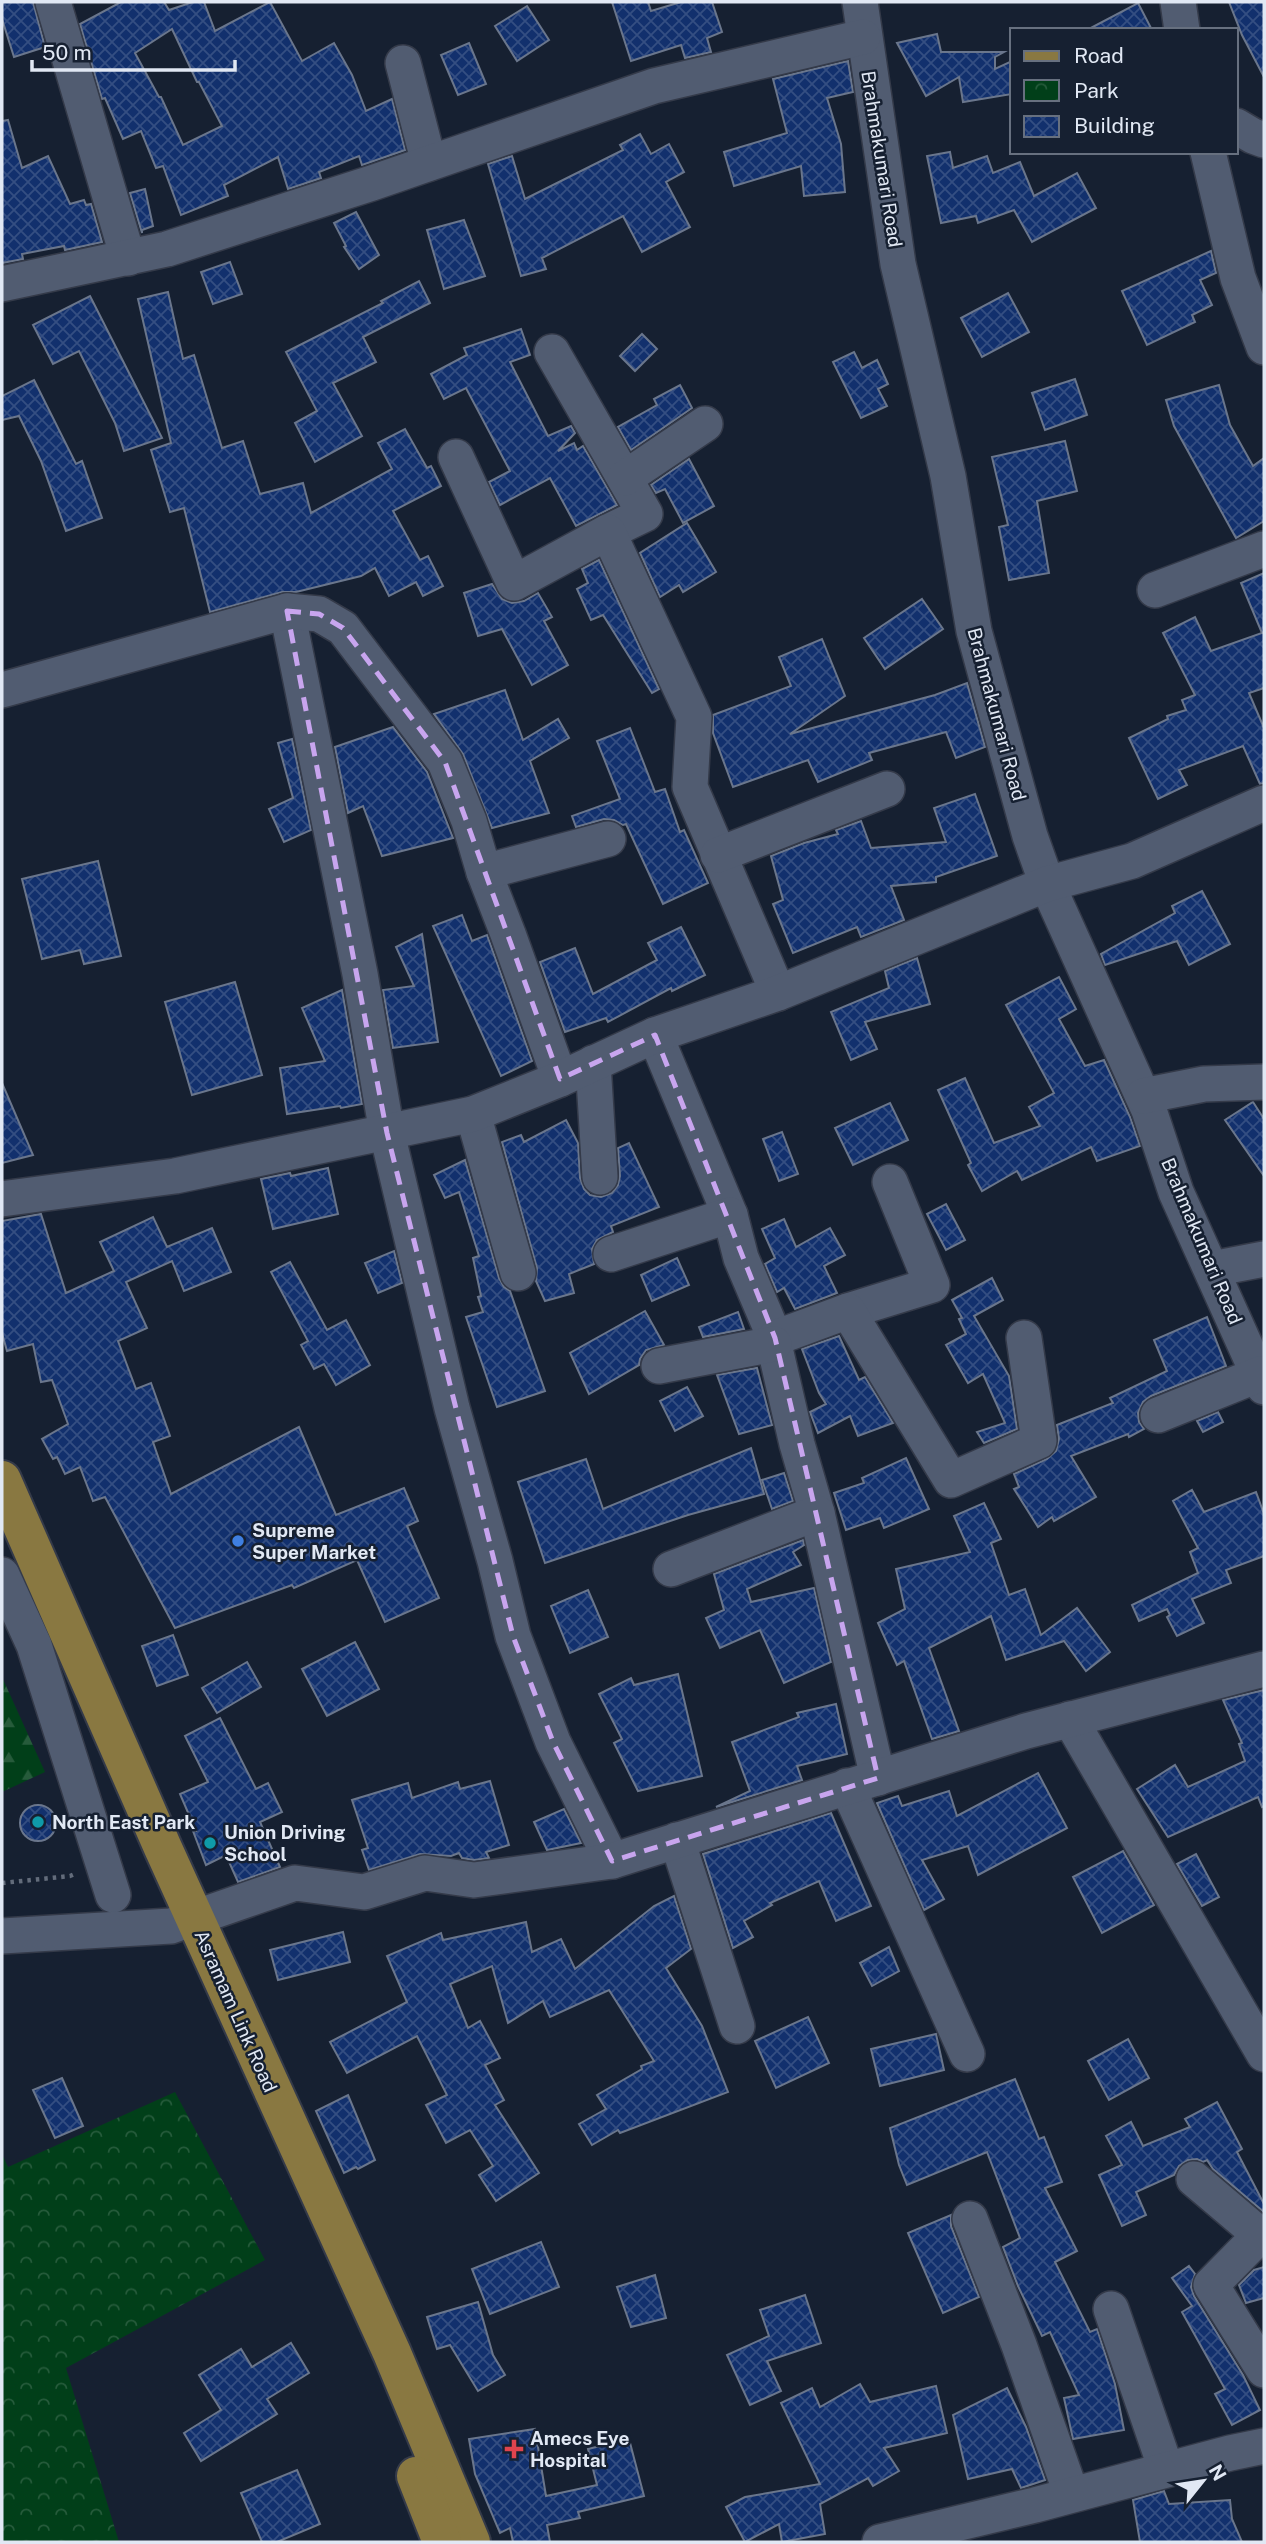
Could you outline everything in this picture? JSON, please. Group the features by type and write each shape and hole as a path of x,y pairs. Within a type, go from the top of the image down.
{"main road":[{"name":"Asramam Link Road","path":"2,1480 442,2542"},
{"name":"Asramam Link Road","path":"2,1544 392,2353 471,2542"}],"street":[{"path":"53,2 128,258"},
{"name":"Brahmakumari Road","path":"860,2 898,264 948,476 974,631 1004,748 1047,884 1143,1096 1176,1192 1262,1381"},
{"path":"1178,2 1182,28"},
{"path":"2,284 167,249 654,86 863,37"},
{"path":"403,63 429,163"},
{"path":"1238,126 1264,140"},
{"path":"1208,154 1238,278 1264,346"},
{"path":"456,457 514,583 645,514 552,352"},
{"path":"625,478 705,424"},
{"path":"608,532 694,717 690,787 778,993"},
{"path":"1155,590 1264,549"},
{"path":"2,690 287,611 319,614 343,628 445,762 469,821 484,872 560,1079"},
{"path":"287,611 359,974 387,1133 452,1408 513,1636 553,1742 612,1861"},
{"path":"718,855 887,789"},
{"path":"2,1199 175,1175 473,1114 560,1079 655,1035 778,993 1047,884 1132,861 1264,803"},
{"path":"484,872 608,839"},
{"path":"655,1035 730,1215 741,1258 774,1341 797,1444 817,1513 863,1782 967,2054"},
{"path":"593,1063 600,1177"},
{"path":"1143,1096 1204,1084 1264,1082"},
{"path":"473,1114 518,1273"},
{"path":"659,1366 774,1341 848,1311 932,1285 890,1182"},
{"path":"611,1254 730,1215"},
{"path":"1212,1269 1264,1259"},
{"path":"848,1311 951,1480 1039,1441 1024,1338"},
{"path":"1158,1415 1262,1381"},
{"path":"671,1569 817,1513"},
{"path":"2,1575 34,1645 113,1895"},
{"path":"2,1936 183,1922 295,1883 364,1892 425,1873 474,1880 612,1861 1070,1719 1264,1669"},
{"path":"1070,1719 1251,2004 1264,2054"},
{"path":"677,1840 737,2026"},
{"path":"1194,2179 1260,2235 1211,2285 1264,2370"},
{"path":"970,2219 1019,2345 1071,2493"},
{"path":"1111,2309 1166,2469"},
{"path":"880,2542 1264,2446"}],"path":[{"path":"2,1883 70,1877 83,1870"}],"highlighted area":[{"path":"287,611 319,614 343,628 445,762 560,1079 655,1035 775,1338 878,1778 612,1861 553,1742 513,1636 387,1133"}],"green space":[{"path":"2,1677 45,1772 2,1792"},
{"path":"175,2092 265,2260 66,2368 119,2542 2,2542 2,2154 8,2167"}],"building":[{"path":"2,2 33,2 45,47 14,57 2,19"},
{"path":"121,2 164,2 169,10 193,2 204,2 215,31 270,2 302,61 334,43 352,75 366,111 392,99 405,150 362,165 359,156 319,172 321,178 288,189 278,157 224,185 228,196 181,215 163,166 156,168 141,131 123,139 105,98 102,99 80,24","holes":["172,29 222,126 183,145 161,97 135,53"]},
{"path":"612,2 648,2 651,11 681,2 712,2 722,32 707,38 711,52 685,58 681,45 631,61"},
{"path":"1229,2 1264,2 1264,77 1242,35"},
{"path":"1138,3 1151,28 1091,28"},
{"path":"527,6 549,40 517,61 495,26"},
{"path":"937,34 941,52 1004,52 995,57 995,69 1010,62 1010,94 963,102 959,77 926,96 897,43"},
{"path":"469,43 486,84 458,95 441,55"},
{"path":"848,61 853,92 827,98 841,144 845,192 804,196 801,166 734,186 724,152 787,133 773,79"},
{"path":"8,120 22,168 48,156 70,204 84,200 86,205 91,204 102,242 65,250 64,246 22,254 23,259 2,263 2,121"},
{"path":"640,134 651,154 669,144 684,172 666,182 690,227 642,252 623,216 542,258 546,269 521,276 488,164 512,156 525,199 623,150 620,145"},
{"path":"950,152 953,168 987,156 993,173 1020,162 1034,196 1077,173 1096,208 1032,242 1014,210 978,223 976,216 941,223 927,156"},
{"path":"145,189 153,226 142,230 142,233 130,193"},
{"path":"356,212 379,255 359,269 344,247 346,246 334,223"},
{"path":"464,220 485,276 444,289 427,230"},
{"path":"1211,251 1216,273 1200,280 1212,305 1192,315 1195,322 1147,345 1122,291"},
{"path":"230,262 242,294 213,304 201,272"},
{"path":"419,281 430,303 363,337 376,362 333,383 362,436 315,462 295,423 317,411 286,352 383,303 381,301"},
{"path":"168,292 183,359 194,355 222,448 243,441 260,494 303,483 311,513 392,469 378,443 405,429 427,468 431,466 441,486 393,511 420,560 428,556 443,586 423,596 416,582 389,596 375,568 361,576 296,592 282,592 210,612 184,508 170,512 151,450 171,443 138,299"},
{"path":"1008,293 1029,332 982,357 961,318"},
{"path":"90,296 162,438 124,451 115,423 79,351 53,364 33,325"},
{"path":"521,329 530,355 510,362 548,436 571,426 575,433 558,451 574,443 577,450 583,446 617,505 576,526 550,478 500,505 489,482 510,471 466,388 444,399 431,374 467,355 464,348"},
{"path":"642,334 657,349 635,371 620,356"},
{"path":"854,352 862,368 877,360 888,384 878,389 887,406 861,418 833,362"},
{"path":"1075,379 1087,415 1045,430 1032,393"},
{"path":"34,380 76,464 82,461 102,518 66,531 41,461 19,416 2,420 2,396"},
{"path":"680,385 692,408 631,450 618,427 657,405 654,399"},
{"path":"1219,385 1230,425 1253,466 1264,458 1264,521 1236,538 1174,426 1166,400"},
{"path":"1065,441 1077,491 1037,501 1049,573 1009,580 999,527 1008,525 992,457"},
{"path":"689,459 714,506 683,523 665,489 656,493 651,485"},
{"path":"687,523 716,572 683,592 679,585 660,597 640,553"},
{"path":"599,560 659,689 652,693 603,615 591,620 577,589 588,583 582,569"},
{"path":"1264,573 1264,688 1249,693 1264,728 1264,783 1260,784 1243,746 1179,770 1187,785 1158,799 1129,738 1168,719 1167,716 1186,710 1182,700 1195,695 1163,633 1195,617 1211,651 1262,633 1241,583"},
{"path":"492,584 502,599 512,603 524,601 538,593 552,617 544,621 568,665 532,685 502,629 478,636 464,593"},
{"path":"922,599 943,629 885,669 864,638"},
{"path":"822,639 845,696 790,734 935,695 967,683 985,747 956,758 946,732 869,753 872,760 818,782 808,760 733,787 713,733 713,715 791,686 779,657"},
{"path":"505,690 523,740 558,719 569,738 530,761 549,813 492,828 463,754 434,714"},
{"path":"393,727 427,772 453,838 382,856 363,806 348,813 335,747"},
{"path":"630,728 655,792 665,789 680,832 684,830 708,883 663,904 626,824 604,819 576,827 572,816 620,799 597,741"},
{"path":"292,739 311,830 284,842 269,809 293,798 278,743"},
{"path":"975,794 997,856 936,877 936,882 891,886 904,920 861,937 857,927 793,953 773,904 783,900 771,856 838,834 836,830 861,821 871,848 946,842 934,808"},
{"path":"98,861 121,956 84,964 80,950 42,959 22,879"},
{"path":"1202,891 1230,944 1189,965 1177,941 1105,965 1101,954 1175,913 1172,906"},
{"path":"462,915 472,941 487,935 532,1061 501,1076 433,926"},
{"path":"681,927 705,975 672,991 671,988 608,1022 606,1018 565,1032 540,962 575,948 593,994 657,960 648,943"},
{"path":"422,934 438,1042 393,1048 383,990 414,986 396,947"},
{"path":"917,958 930,1004 865,1022 877,1049 851,1060 831,1012 889,988 885,971"},
{"path":"1059,977 1076,1009 1059,1019 1085,1066 1104,1060 1140,1146 1097,1161 1091,1147 1022,1180 1017,1171 982,1191 968,1165 971,1163 938,1090 965,1078 994,1143 1040,1126 1029,1107 1054,1093 1006,1005"},
{"path":"235,982 262,1075 192,1095 165,1002"},
{"path":"342,990 362,1104 287,1114 280,1068 325,1061 302,1008"},
{"path":"2,1083 33,1155 2,1163"},
{"path":"1253,1102 1264,1119 1264,1176 1225,1120"},
{"path":"890,1103 908,1140 853,1165 835,1128"},
{"path":"566,1120 578,1143 580,1178 584,1189 590,1195 601,1197 612,1193 618,1185 618,1148 629,1143 659,1207 611,1226 613,1232 597,1240 592,1249 594,1264 569,1274 574,1293 545,1301 536,1281 537,1268 502,1142 521,1135 524,1142"},
{"path":"782,1132 798,1174 779,1181 763,1139"},
{"path":"465,1160 499,1278 510,1291 545,1391 497,1407 466,1317 483,1312 478,1297 481,1296 473,1258 479,1256 459,1192 445,1198 434,1175"},
{"path":"328,1168 338,1214 273,1229 261,1179"},
{"path":"946,1204 965,1240 946,1250 927,1214"},
{"path":"41,1214 66,1293 114,1271 100,1242 153,1217 167,1247 212,1228 231,1272 184,1291 172,1261 126,1282 147,1328 118,1341 136,1389 151,1383 170,1436 153,1442 171,1494 299,1427 336,1515 404,1488 418,1521 407,1526 439,1598 385,1622 357,1560 294,1588 292,1585 175,1628 105,1497 93,1501 80,1467 65,1474 57,1457 53,1459 42,1439 68,1424 52,1380 41,1382 33,1344 7,1351 2,1333 2,1221"},
{"path":"784,1219 796,1247 830,1228 845,1255 824,1266 837,1293 795,1309 784,1288 777,1292 765,1264 775,1258 762,1229"},
{"path":"394,1251 402,1283 378,1293 365,1263"},
{"path":"677,1258 689,1285 652,1301 641,1275"},
{"path":"290,1262 327,1330 346,1320 370,1365 336,1385 324,1364 314,1369 301,1345 308,1341 271,1272"},
{"path":"992,1278 1003,1300 974,1316 1009,1376 1017,1429 984,1443 977,1432 1005,1423 983,1374 968,1383 946,1345 966,1334 959,1319 962,1318 952,1300"},
{"path":"645,1311 664,1345 646,1350 639,1365 589,1394 570,1353"},
{"path":"738,1312 744,1329 703,1337 699,1327"},
{"path":"1207,1317 1226,1366 1151,1396 1143,1402 1138,1413 1139,1422 1144,1429 1129,1437 1128,1434 1071,1456 1096,1497 1054,1521 1052,1517 1038,1527 1014,1489 1019,1487 1014,1474 1047,1459 1056,1451 1059,1439 1057,1425 1113,1403 1110,1398 1167,1371 1154,1340"},
{"path":"839,1336 859,1380 865,1377 893,1423 858,1436 850,1416 818,1433 810,1412 826,1404 802,1349"},
{"path":"757,1368 772,1425 739,1434 717,1375"},
{"path":"687,1387 703,1416 675,1431 660,1401"},
{"path":"1218,1412 1223,1422 1203,1432 1197,1421"},
{"path":"751,1448 764,1494 688,1515 545,1563 518,1482 586,1459 603,1509"},
{"path":"906,1458 929,1509 884,1528 880,1518 846,1530 834,1493 864,1483 862,1478"},
{"path":"784,1473 793,1501 772,1509 762,1480"},
{"path":"1192,1490 1204,1512 1256,1492 1264,1514 1264,1556 1226,1570 1231,1583 1192,1599 1204,1623 1177,1636 1167,1617 1170,1615 1167,1609 1139,1621 1132,1605 1198,1573 1190,1552 1198,1548 1173,1501"},
{"path":"984,1503 1001,1539 991,1543 1009,1595 1025,1589 1041,1635 1077,1608 1110,1652 1086,1671 1064,1641 1006,1660 991,1616 929,1648 959,1731 932,1739 904,1661 897,1665 878,1623 905,1609 896,1569 970,1552 954,1516"},
{"path":"803,1540 804,1545 793,1552 801,1565 747,1589 751,1602 814,1588 831,1662 784,1683 760,1630 720,1648 706,1618 724,1610 714,1574"},
{"path":"588,1590 608,1637 570,1653 551,1606"},
{"path":"173,1635 188,1675 157,1686 142,1646"},
{"path":"355,1642 379,1689 327,1716 302,1669"},
{"path":"247,1662 261,1687 217,1713 202,1688"},
{"path":"678,1674 702,1776 638,1791 614,1743 622,1739 599,1694 631,1678 634,1685"},
{"path":"1264,1690 1264,1806 1262,1807 1258,1797 1168,1837 1137,1789 1175,1765 1188,1787 1245,1761 1239,1744 1242,1743 1223,1700"},
{"path":"836,1704 847,1754 797,1766 802,1780 716,1807 750,1791 732,1742 799,1717 797,1713"},
{"path":"220,1718 256,1789 268,1783 282,1812 260,1822 280,1867 238,1882 226,1855 206,1865 193,1831 196,1831 180,1794 208,1782 185,1736"},
{"path":"1038,1773 1067,1828 978,1875 968,1846 922,1860 944,1899 924,1910 877,1803 898,1796 902,1806 949,1791 957,1816"},
{"path":"490,1781 509,1845 486,1852 489,1858 462,1858 459,1853 451,1856 420,1854 369,1870 362,1850 368,1848 352,1800 408,1783 412,1798 458,1782 460,1789"},
{"name":"North East Park","path":"38,1805 51,1810 56,1823 51,1836 38,1841 25,1836 20,1823 25,1810"},
{"path":"564,1809 581,1843 547,1850 534,1822"},
{"path":"831,1813 871,1906 836,1921 819,1881 770,1903 772,1905 744,1921 753,1937 733,1948 703,1854"},
{"path":"1123,1851 1154,1905 1102,1933 1073,1877"},
{"path":"1196,1854 1219,1897 1202,1906 1177,1864"},
{"path":"674,1896 691,1949 666,1968 702,2026 728,2092 620,2133 618,2130 592,2145 579,2124 606,2109 597,2095 642,2069 641,2066 654,2061 609,1990 550,2017 543,2001 508,2023 492,1966 450,1984 468,2028 480,2021 500,2058 485,2065 504,2100 495,2105 539,2173 496,2201 479,2175 493,2166 470,2130 446,2143 426,2105 447,2095 417,2036 347,2073 330,2042 407,2002 387,1956 441,1933 443,1940 526,1922 532,1952 561,1939 575,1969 654,1906"},
{"path":"343,1932 350,1962 278,1980 270,1950"},
{"path":"889,1947 899,1971 872,1986 860,1963"},
{"path":"808,2017 829,2063 776,2088 755,2041"},
{"path":"936,2034 944,2070 880,2086 871,2049"},
{"path":"1128,2039 1149,2078 1109,2100 1088,2061"},
{"path":"62,2078 83,2126 55,2138 33,2090"},
{"path":"1015,2079 1039,2139 1044,2137 1062,2182 1045,2188 1077,2251 1055,2262 1090,2332 1097,2329 1115,2384 1124,2430 1073,2439 1064,2398 1079,2395 1050,2332 1042,2336 1003,2247 1020,2238 987,2152 907,2185 899,2165 890,2128"},
{"path":"348,2095 375,2160 344,2173 316,2111"},
{"path":"1217,2102 1242,2149 1237,2152 1264,2204 1264,2212 1213,2169 1207,2160 1203,2162 1197,2159 1188,2160 1179,2166 1174,2175 1136,2192 1146,2215 1122,2226 1099,2175 1122,2165 1106,2136 1131,2122 1143,2146 1190,2127 1185,2119"},
{"path":"951,2215 951,2226 979,2297 943,2313 908,2233"},
{"path":"541,2242 559,2287 490,2314 472,2269"},
{"path":"1189,2266 1195,2274 1191,2287 1194,2296 1243,2375 1260,2410 1232,2425 1215,2394 1225,2389 1182,2312 1192,2306 1172,2278"},
{"path":"1264,2267 1264,2298 1246,2303 1239,2285 1254,2270"},
{"path":"655,2275 666,2318 631,2327 617,2287"},
{"path":"805,2295 821,2343 767,2361 781,2391 750,2405 727,2355 769,2336 760,2310"},
{"path":"478,2302 493,2355 505,2375 478,2391 450,2345 437,2349 427,2317"},
{"path":"291,2343 309,2373 267,2399 277,2414 201,2461 184,2433 221,2410 199,2375 241,2349 252,2367"},
{"path":"860,2384 870,2402 936,2386 947,2433 884,2448 899,2471 873,2486 868,2478 820,2504 825,2534 782,2542 779,2524 745,2542 726,2507 745,2497 820,2484 781,2403 812,2388 820,2407"},
{"path":"1007,2388 1026,2427 1045,2480 1021,2488 1012,2469 968,2479 953,2415"},
{"path":"535,2429 546,2496 597,2485 588,2449 629,2439 644,2496 578,2512 580,2518 547,2525 550,2542 513,2542 510,2528 500,2533 475,2474 469,2439"},
{"path":"297,2470 320,2524 277,2542 262,2542 241,2493"},
{"path":"1164,2491 1169,2504 1230,2500 1232,2519 1242,2542 1140,2542 1133,2500"}],"place":[{"name":"Supreme Super Market","path":"238,1541"},
{"name":"North East Park","path":"38,1822"},
{"name":"Union Driving School","path":"210,1843"},
{"name":"Amecs Eye Hospital","path":"514,2449"}]}
